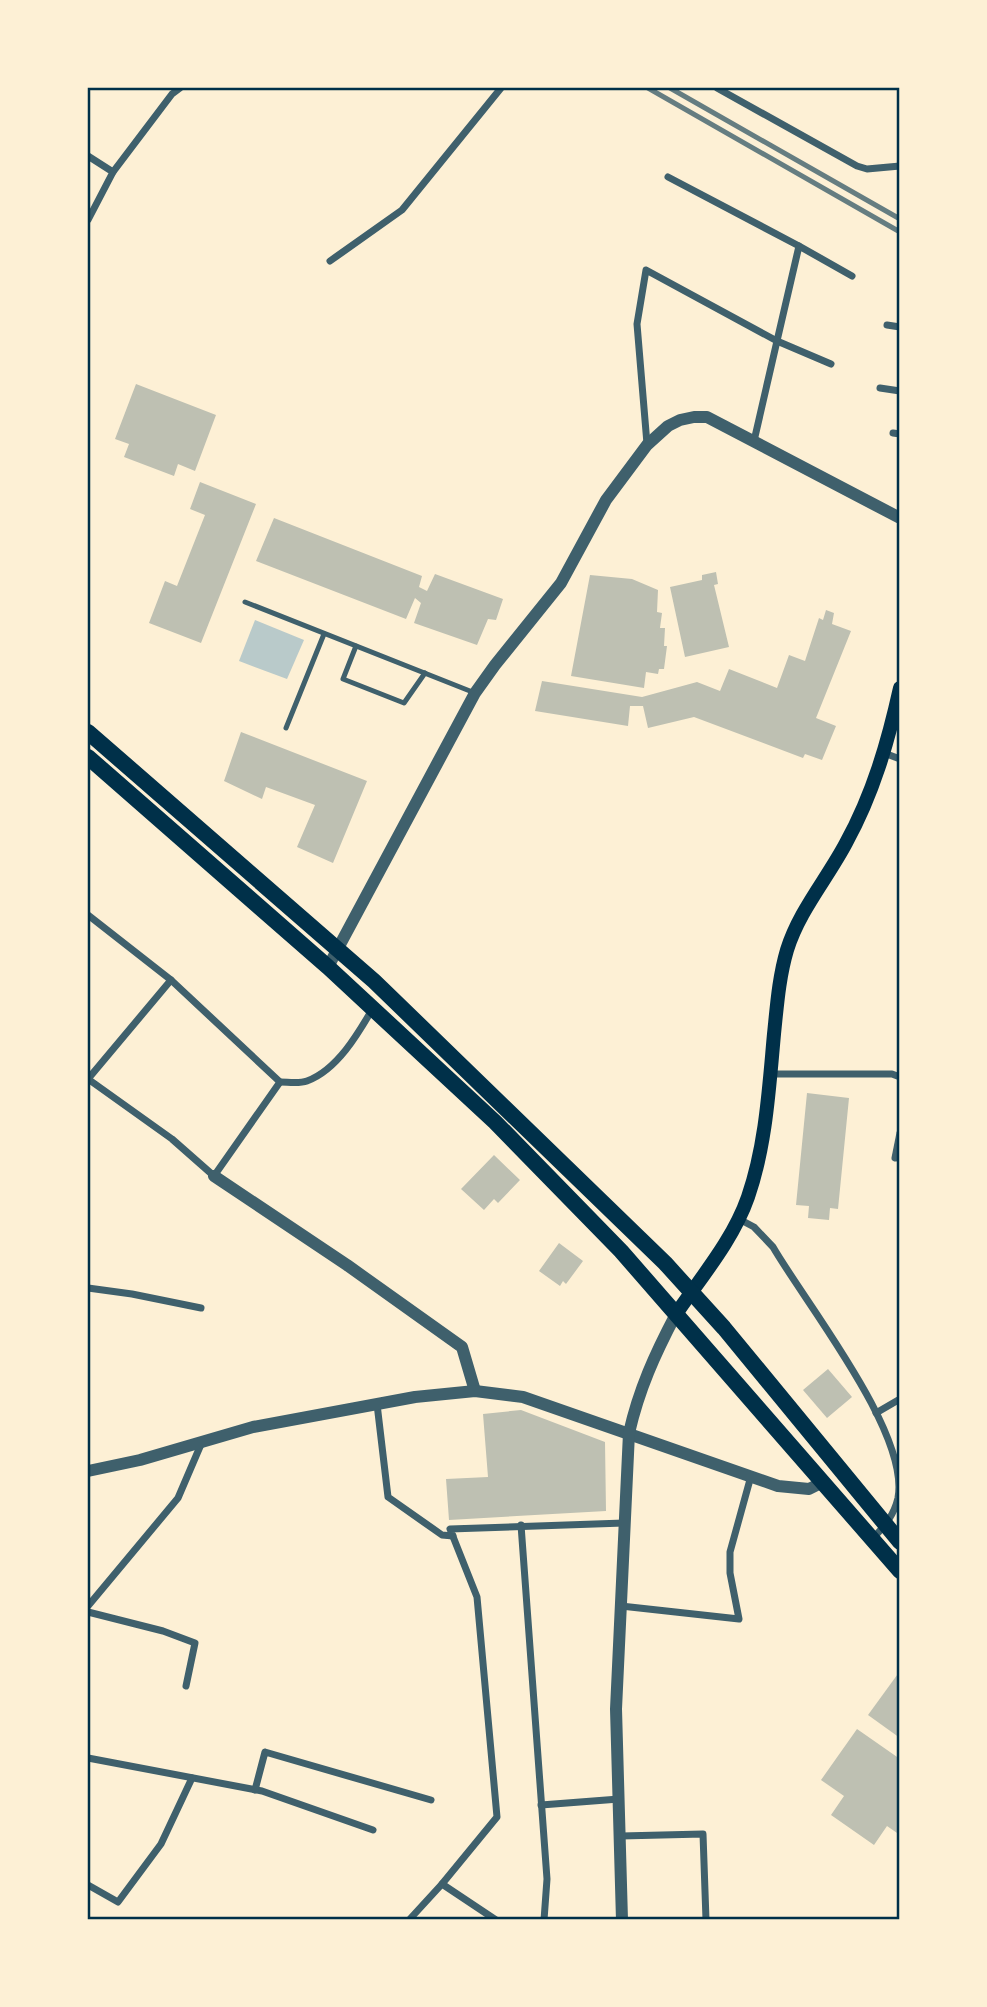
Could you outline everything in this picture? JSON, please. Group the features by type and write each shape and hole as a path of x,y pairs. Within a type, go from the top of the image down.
{"highway":[{"path":"88,732 338,948 486,1087 653,1251 724,1328 900,1542"},
{"path":"88,757 328,967 495,1122 621,1251 900,1571"}],"main road":[{"path":"676,1314 716,1259 738,1219 753,1182 770,1074 780,976 788,947 800,918 863,810 884,753 900,688"}],"street":[{"path":"88,220 113,172 172,93 180,88"},
{"path":"330,261 402,210 501,88"},
{"path":"717,88 857,166 867,169 900,166"},
{"path":"88,156 113,172"},
{"path":"667,177 852,276"},
{"path":"754,441 799,246"},
{"path":"647,445 637,324 646,270 777,341 831,364"},
{"path":"887,325 900,327"},
{"path":"880,388 900,391"},
{"path":"328,967 475,693 495,664 561,583 606,500 647,445 668,426 694,416 707,417 900,518"},
{"path":"884,753 900,759"},
{"path":"88,917 171,981 279,1082 306,1082 327,1070 360,1032 373,1008"},
{"path":"171,981 88,1079 172,1139 214,1176 347,1265 462,1347 475,1391"},
{"path":"770,1074 892,1074 900,1077"},
{"path":"214,1176 279,1082"},
{"path":"895,1158 900,1133"},
{"path":"738,1219 767,1237 864,1388 888,1439 898,1488 892,1515 873,1538"},
{"path":"88,1288 201,1308"},
{"path":"622,1920 616,1709 629,1433 644,1379 676,1314"},
{"path":"88,1471 140,1460 253,1427 415,1397 475,1391 523,1397 792,1489 809,1489 823,1482"},
{"path":"876,1413 900,1399"},
{"path":"377,1404 388,1497 442,1535 453,1536"},
{"path":"88,1606 178,1498 202,1441"},
{"path":"620,1606 739,1619 730,1573 730,1552 751,1476"},
{"path":"409,1920 497,1817 477,1597 450,1529 624,1523"},
{"path":"521,1525 547,1879 544,1920"},
{"path":"88,1612 163,1631 195,1643 186,1686"},
{"path":"255,1790 265,1752 431,1800"},
{"path":"88,1758 255,1790 373,1830"},
{"path":"88,1885 118,1902 161,1844 192,1778"},
{"path":"541,1805 619,1799"},
{"path":"621,1836 703,1834 706,1920"},
{"path":"442,1884 496,1920"}],"lane":[{"path":"245,602 475,693"},
{"path":"286,728 324,634"},
{"path":"356,646 343,679 391,698 404,703 425,673"}],"shaded area":[{"path":"255,620 304,640 287,679 239,661"}],"building":[{"path":"136,384 216,415 195,471 178,464 174,476 124,457 129,444 115,439"},
{"path":"200,482 256,504 201,643 149,623 165,581 177,586 205,515 190,509"},
{"path":"274,518 422,576 419,587 427,591 435,574 503,599 496,620 488,619 477,645 414,623 421,603 415,598 406,619 256,561"},
{"path":"716,572 718,584 714,585 729,647 685,657 670,587 702,580 702,575"},
{"path":"590,575 632,579 658,590 657,612 662,613 660,628 665,628 664,646 667,646 664,669 659,669 658,674 646,672 644,688 571,676"},
{"path":"826,610 834,613 832,624 851,631 816,718 836,726 822,760 805,754 803,758 694,717 648,728 643,706 630,706 628,726 535,711 542,681 642,697 697,682 720,691 729,669 777,688 789,655 805,661 819,618 823,620"},
{"path":"241,732 367,781 333,863 297,847 315,805 266,787 262,799 224,781"},
{"path":"807,1093 849,1098 838,1209 830,1208 829,1220 808,1218 809,1206 796,1205"},
{"path":"494,1155 520,1180 498,1203 494,1199 484,1210 461,1189"},
{"path":"559,1243 583,1261 566,1284 563,1281 560,1286 539,1271"},
{"path":"828,1369 852,1397 827,1418 803,1390"},
{"path":"521,1410 605,1442 606,1511 449,1520 446,1479 488,1477 483,1414"},
{"path":"900,1671 900,1738 868,1715"},
{"path":"857,1729 900,1759 900,1835 887,1826 874,1845 831,1815 844,1796 821,1780"}],"railway":[{"path":"648,88 900,232"},
{"path":"670,88 900,219"}]}
